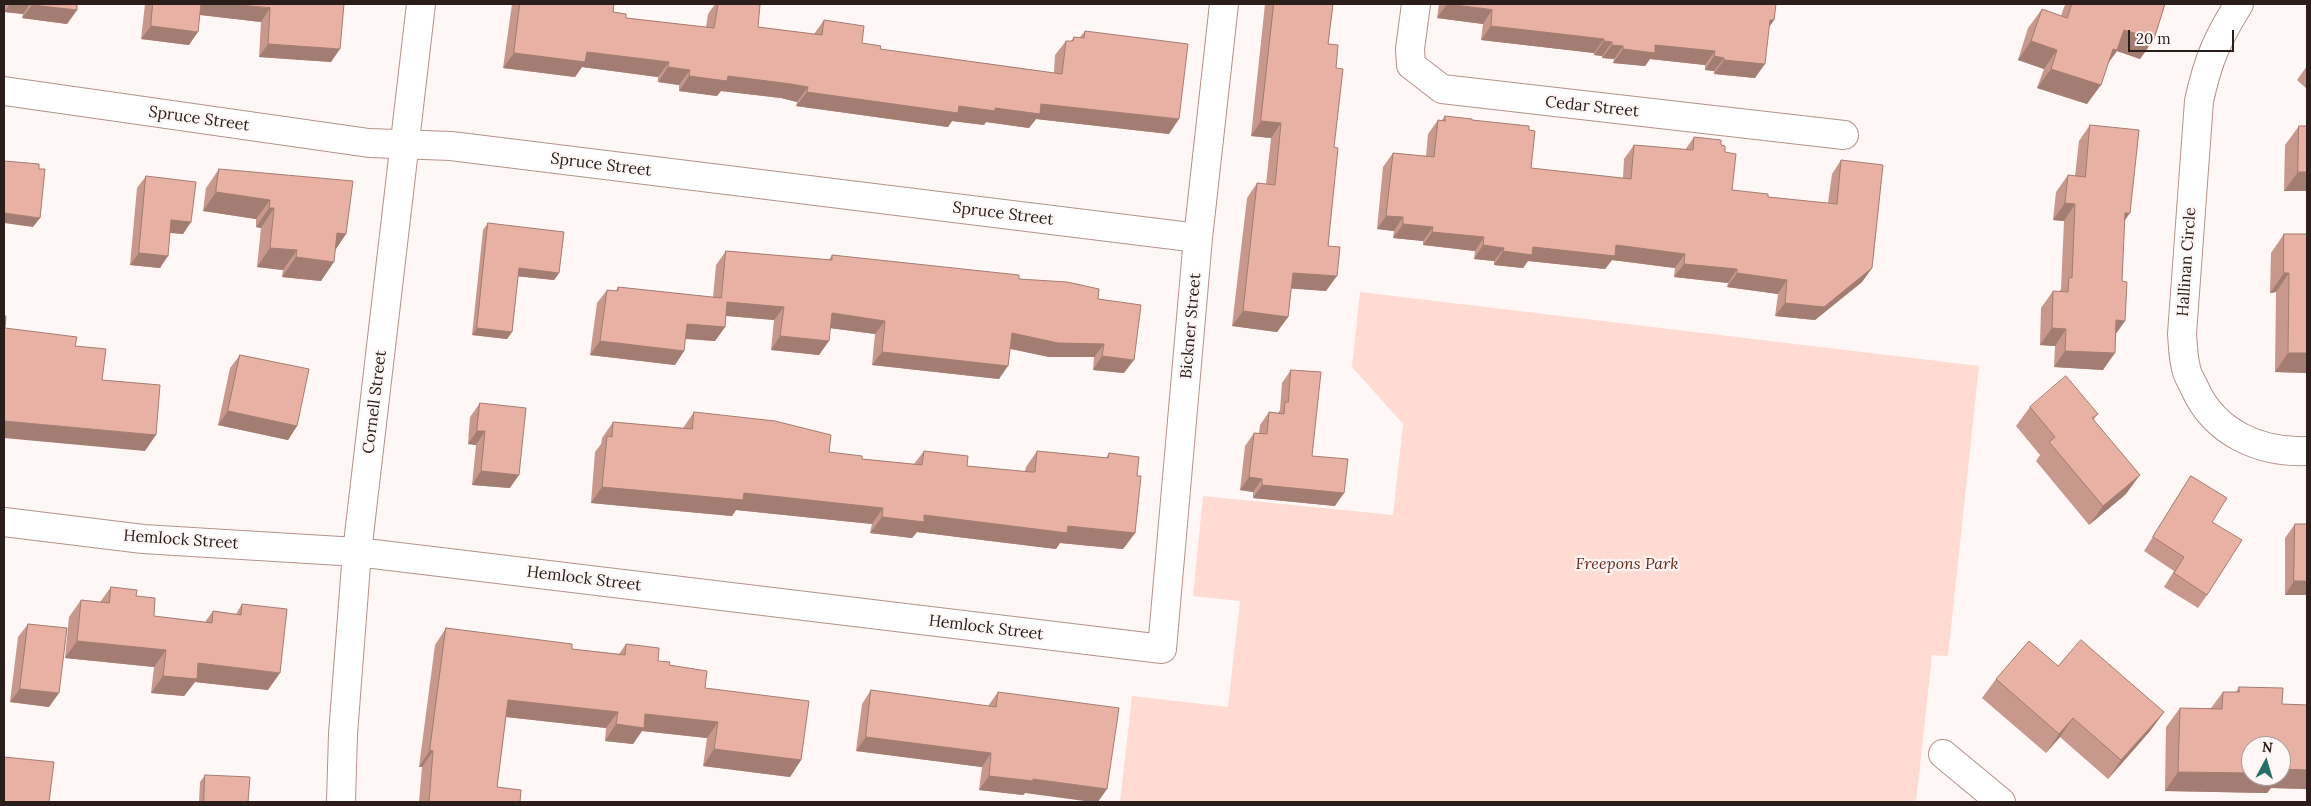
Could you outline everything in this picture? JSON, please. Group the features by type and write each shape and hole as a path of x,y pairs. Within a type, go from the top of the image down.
{"street":[{"name":"Cornell Street","path":"341,802 343,734 357,552 420,4"},
{"name":"Bickner Street","path":"1162,649 1198,238 1224,4"},
{"name":"Cedar Street","path":"1416,4 1410,49 1411,65 1442,89 1844,135"},
{"name":"Hallinan Circle","path":"2239,4 2219,36 2207,66 2199,101 2182,334 2186,369 2201,401 2217,421 2238,437 2261,447 2285,452 2307,451"},
{"name":"Spruce Street","path":"4,91 369,143 450,146 1198,238"},
{"name":"Hemlock Street","path":"4,522 143,539 357,552 1162,649"},
{"path":"1943,754 2001,802"}],"green space":[{"name":"Freepons Park","path":"1360,292 1979,366 1948,656 1932,655 1916,802 1120,802 1132,696 1228,707 1240,601 1193,596 1203,496 1393,515 1403,424 1352,367"}],"building":[{"path":"77,4 77,10 32,5"},
{"path":"153,4 201,4 198,32 151,26"},
{"path":"227,4 344,4 340,49 268,44 270,8"},
{"path":"520,4 614,4 613,12 626,14 626,18 714,28 718,4 760,5 758,27 822,35 824,20 864,26 862,43 881,46 880,49 1062,74 1066,41 1073,41 1074,37 1084,38 1085,31 1188,44 1179,119 1041,104 1040,114 995,108 995,111 959,106 958,113 807,92 808,87 791,84 728,76 727,81 689,76 690,70 668,67 669,62 587,52 585,62 514,53"},
{"path":"1274,4 1333,4 1328,44 1338,45 1336,68 1343,69 1334,147 1338,148 1328,246 1340,247 1337,276 1293,273 1288,317 1243,311 1257,183 1275,185 1281,123 1261,121"},
{"path":"1447,4 1776,4 1774,20 1770,20 1765,64 1724,60 1724,58 1714,56 1715,51 1655,45 1655,53 1623,49 1623,46 1612,45 1612,42 1604,41 1604,39 1491,26 1492,10"},
{"path":"2072,4 2165,4 2154,39 2124,30 2117,50 2113,49 2101,85 2051,69 2057,50 2031,41 2042,9 2067,18"},
{"path":"1445,116 1529,126 1529,130 1535,131 1531,168 1631,179 1634,145 1693,150 1694,137 1721,140 1721,145 1725,146 1725,152 1736,154 1732,190 1768,194 1768,197 1837,204 1841,160 1883,165 1872,268 1824,307 1785,303 1787,280 1737,273 1737,269 1684,264 1685,254 1616,245 1615,256 1533,247 1532,255 1503,251 1504,248 1483,245 1484,237 1432,232 1433,227 1403,224 1403,217 1386,216 1393,153 1434,157 1438,120 1445,121"},
{"path":"2090,125 2139,130 2130,213 2125,213 2122,281 2127,282 2125,321 2116,320 2115,353 2065,351 2066,329 2052,328 2053,291 2068,292 2069,277 2072,278 2075,204 2065,203 2068,175 2085,177"},
{"path":"2299,126 2307,126 2307,172 2298,172"},
{"path":"4,161 39,164 39,169 45,169 40,218 4,213"},
{"path":"219,169 353,181 346,234 337,233 334,262 296,257 297,250 270,248 274,208 269,208 270,200 216,192"},
{"path":"146,176 196,182 191,222 171,220 168,256 139,253"},
{"path":"488,223 564,232 559,273 519,268 512,332 477,328"},
{"path":"2284,234 2307,234 2307,353 2288,353 2289,273 2284,273"},
{"path":"726,251 832,260 832,255 1019,275 1019,279 1067,282 1099,289 1098,299 1141,305 1134,360 1102,356 1104,344 1058,343 1012,333 1008,366 882,352 885,321 832,313 829,341 780,336 784,307 727,302 725,327 687,324 684,351 600,341 607,290 618,291 618,287 721,298"},
{"path":"4,316 6,316 5,328 77,337 75,346 106,349 102,380 160,385 156,435 4,421"},
{"path":"240,355 309,369 297,426 228,411"},
{"path":"1291,370 1321,372 1312,456 1348,459 1344,493 1262,485 1262,479 1249,477 1254,433 1267,434 1269,412 1284,414 1285,402 1288,402"},
{"path":"2066,376 2098,414 2092,418 2140,475 2103,506 2049,442 2055,437 2030,407"},
{"path":"480,403 526,408 519,475 481,471 485,431 477,431"},
{"path":"694,412 775,421 831,435 829,452 862,456 862,459 922,465 924,451 968,456 967,466 1035,472 1037,451 1108,458 1109,453 1139,457 1137,476 1141,476 1135,533 1068,526 1067,533 924,515 924,522 882,517 883,508 744,493 743,500 602,487 607,436 612,437 613,422 692,429"},
{"path":"2191,476 2227,498 2212,522 2242,540 2207,595 2174,573 2184,557 2153,537"},
{"path":"2295,524 2307,524 2307,581 2294,581"},
{"path":"111,587 137,590 136,596 155,598 154,616 212,623 213,611 241,615 242,604 287,609 280,673 198,663 197,679 163,676 166,650 77,641 81,600 109,603"},
{"path":"28,624 67,628 59,693 20,689"},
{"path":"446,628 572,644 572,649 625,655 626,644 659,648 658,661 670,662 669,665 707,671 705,688 809,701 801,760 714,749 718,722 645,714 644,728 616,724 618,712 508,700 497,787 521,790 520,802 429,802 433,751 430,750"},
{"path":"2081,640 2164,712 2121,760 2073,718 2059,734 1996,679 2029,641 2058,666"},
{"path":"2239,687 2283,688 2282,704 2307,705 2307,770 2291,769 2291,736 2241,736 2241,773 2178,772 2180,708 2222,709 2223,692 2239,692"},
{"path":"871,690 996,707 998,692 1119,708 1107,789 1033,779 1033,781 989,776 991,753 866,737"},
{"path":"4,757 54,762 49,802 4,802"},
{"path":"205,775 250,777 248,802 204,802"}]}
